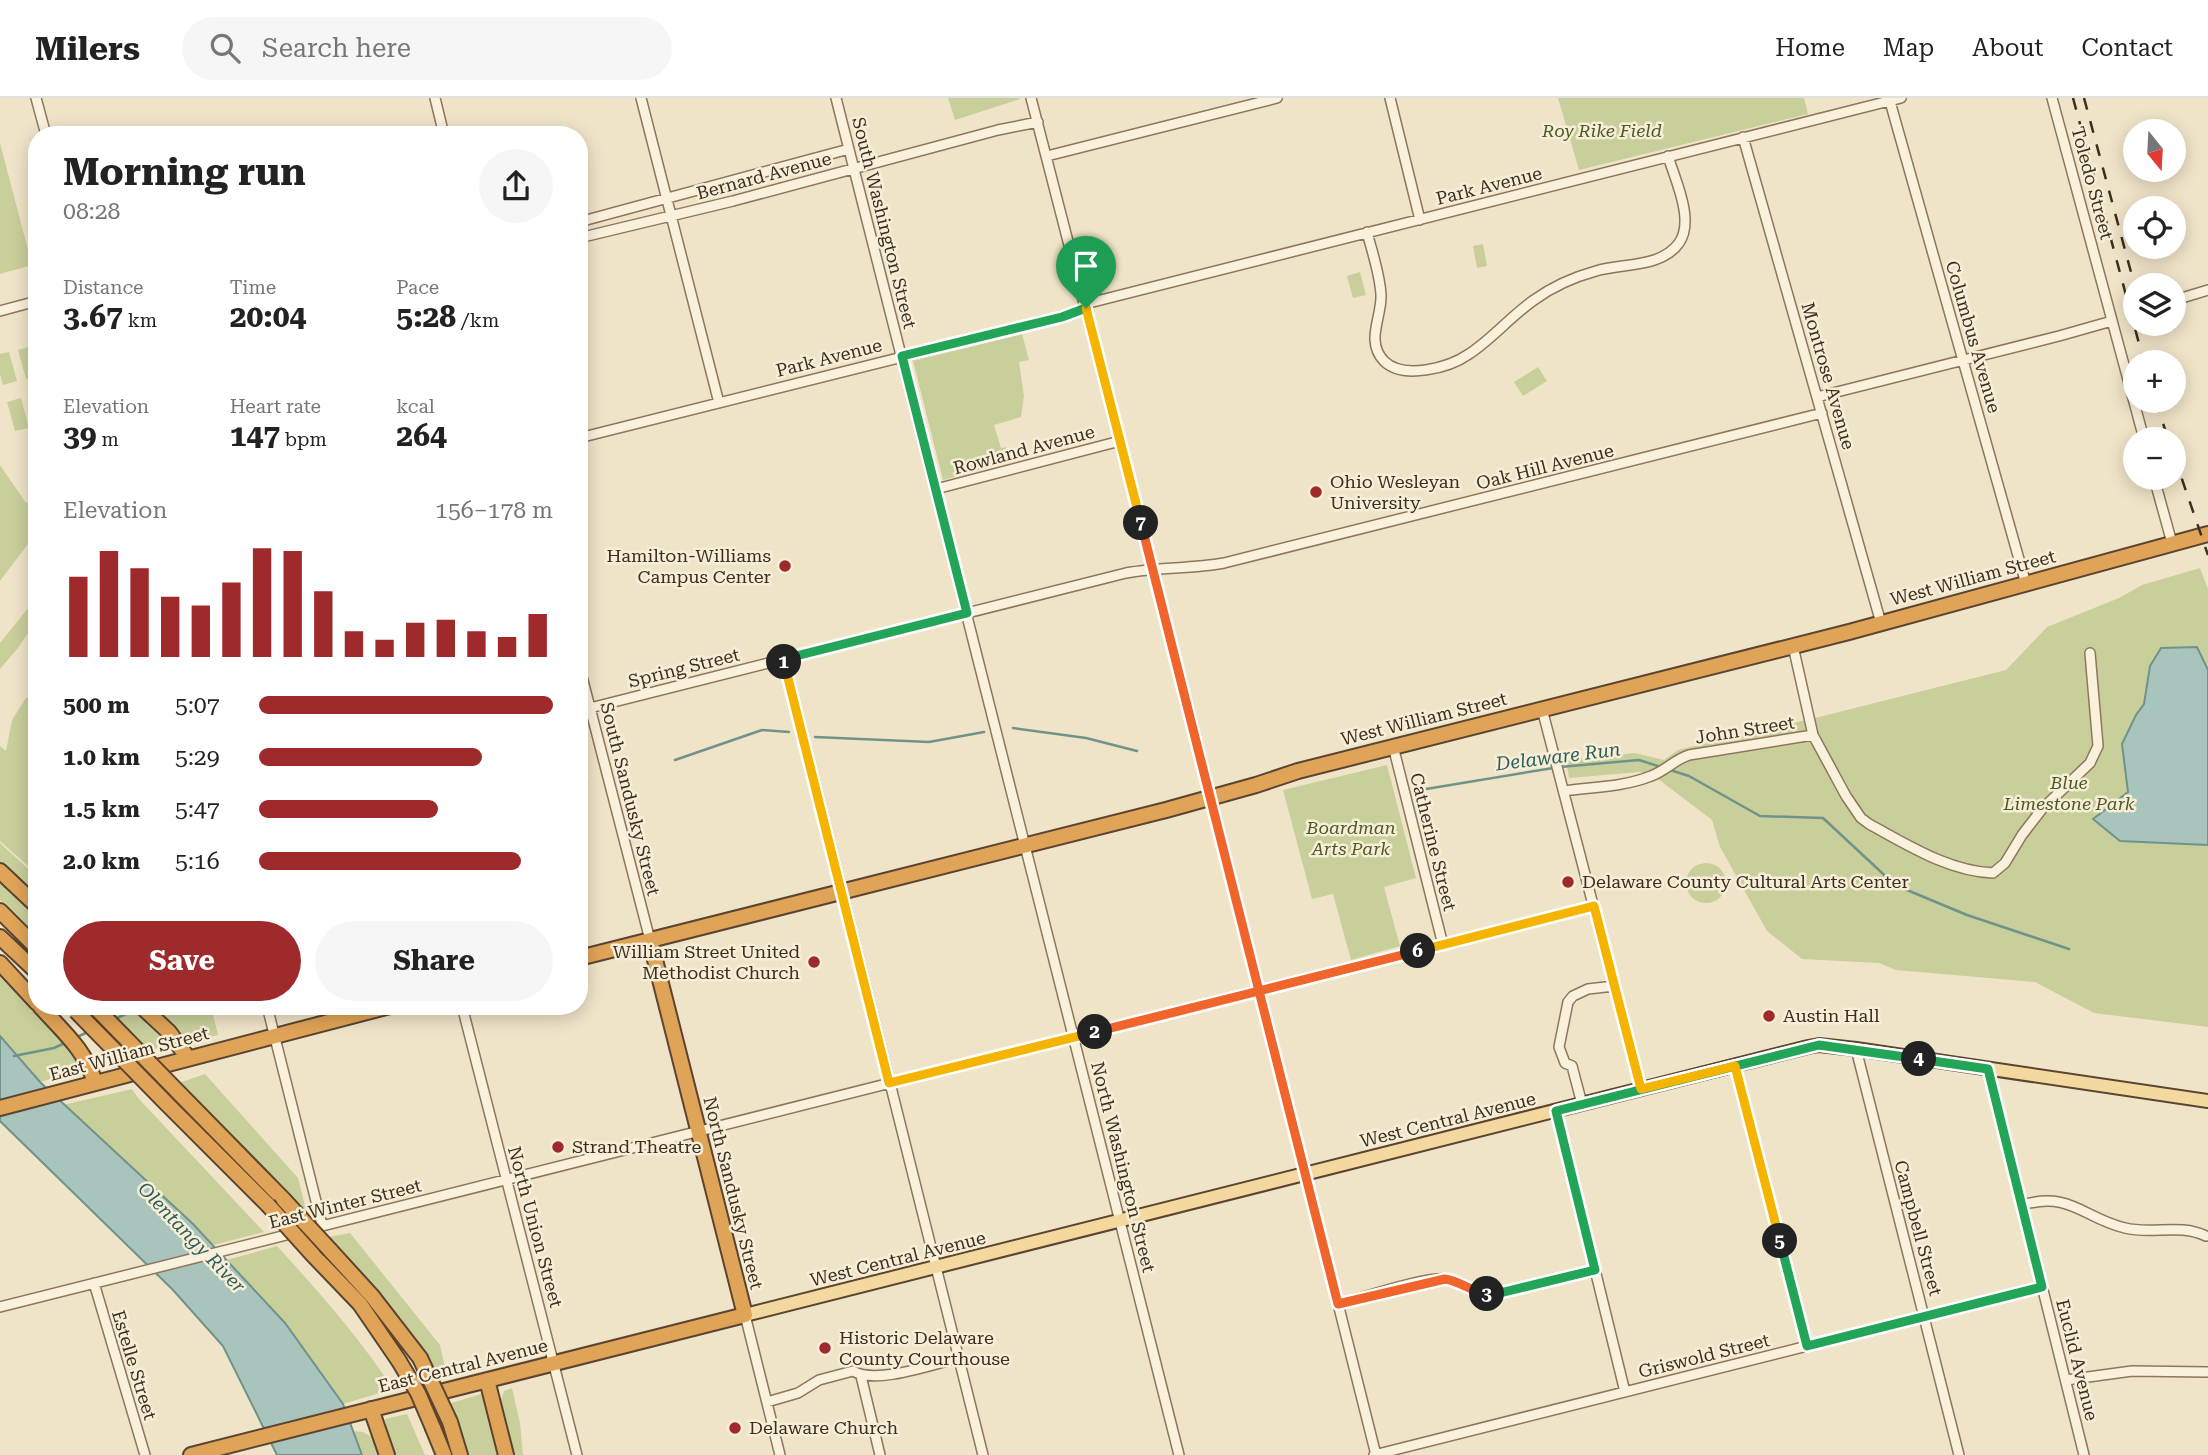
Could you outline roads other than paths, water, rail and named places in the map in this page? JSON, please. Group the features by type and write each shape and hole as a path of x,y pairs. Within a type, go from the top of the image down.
{"highway":[{"name":"West William Street","path":"650,940 1211,797 1393,746 1793,646 2208,534"},
{"path":"0,871 28,897"},
{"path":"0,911 28,939"},
{"path":"0,937 28,963"},
{"path":"588,956 650,940"},
{"name":"North Sandusky Street","path":"650,940 745,1315"},
{"path":"0,963 28,994"},
{"path":"47,1015 86,1058 95,1083"},
{"path":"81,1015 268,1205 360,1304 400,1361 418,1393 444,1455"},
{"path":"103,1015 284,1200 372,1296 420,1358 450,1422 460,1455"},
{"path":"151,1015 169,1032 188,1058"},
{"name":"East William Street","path":"0,1108 356,1015"},
{"name":"East Central Avenue","path":"191,1455 745,1315"},
{"path":"487,1380 506,1455"},
{"path":"371,1409 387,1455"}],"main road":[{"name":"West Central Avenue","path":"745,1315 1819,1045 2208,1101"}],"street":[{"path":"37,98 44,126"},
{"path":"435,98 442,126"},
{"path":"641,98 719,403"},
{"name":"South Washington Street","path":"836,98 1026,845"},
{"path":"1031,98 1211,797 1375,1455"},
{"path":"1046,156 1277,98"},
{"path":"1390,98 1419,220"},
{"name":"Park Avenue","path":"588,436 1062,317 1086,306 1367,232 1901,98"},
{"name":"Toledo Street","path":"2052,98 2141,427"},
{"name":"Columbus Avenue","path":"1890,99 2026,584"},
{"name":"Bernard Avenue","path":"588,236 1038,122"},
{"name":"Montrose Avenue","path":"1744,137 1881,623"},
{"name":"Bernard Avenue","path":"588,220 849,149"},
{"path":"1367,232 1381,296 1374,326 1378,352 1385,362 1407,371 1422,371 1442,366 1467,356 1533,300 1569,280 1598,270 1658,259 1675,248 1685,231 1685,213 1668,156"},
{"path":"2186,297 2208,290"},
{"path":"0,311 28,303"},
{"path":"1817,397 2112,321"},
{"name":"Oak Hill Avenue","path":"1152,568 1224,563 1822,413"},
{"name":"Rowland Avenue","path":"936,489 1120,441"},
{"path":"2157,490 2172,544"},
{"name":"Spring Street","path":"590,708 1152,568"},
{"path":"1793,646 1814,735 1846,796 1861,818 1928,856 1976,872 1993,873 2005,863 2041,811 2090,762 2098,746 2090,653"},
{"path":"784,659 983,1455"},
{"name":"South Sandusky Street","path":"588,700 650,940"},
{"path":"1542,709 1641,1089"},
{"name":"John Street","path":"1564,791 1634,782 1655,775 1675,760 1689,755 1814,735"},
{"name":"Catherine Street","path":"1393,746 1443,945"},
{"name":"North Washington Street","path":"1026,845 1179,1455"},
{"name":"East Winter Street","path":"0,1307 1594,906"},
{"path":"1582,1104 1572,1066 1565,1063 1559,1047 1567,1007 1573,996 1580,992 1614,986"},
{"path":"269,1015 322,1226"},
{"name":"North Union Street","path":"464,1015 577,1455"},
{"name":"Campbell Street","path":"1856,1049 1959,1455"},
{"path":"1735,1066 1807,1346"},
{"name":"Euclid Avenue","path":"1988,1069 2084,1455"},
{"path":"1556,1111 1625,1392"},
{"path":"2022,1205 2045,1200 2063,1202 2127,1229 2180,1228 2206,1236"},
{"path":"1338,1304 1436,1279 1453,1280 1476,1292 1492,1294 1595,1270"},
{"name":"Estelle Street","path":"94,1283 145,1455"},
{"name":"Griswold Street","path":"1375,1455 2042,1287"},
{"name":"North Sandusky Street","path":"745,1315 780,1455"},
{"path":"767,1402 798,1393 819,1380 853,1371 861,1376 898,1373 959,1358"},
{"path":"2066,1380 2132,1371 2208,1372"},
{"path":"861,1376 880,1455"}],"water":[{"path":"2197,647 2208,670 2208,845 2120,841 2093,819 2128,792 2122,744 2144,704 2150,666 2161,648"},
{"name":"Olentangy River","path":"0,1036 40,1082 193,1224 285,1323 343,1404 362,1455 277,1455 223,1346 173,1290 0,1121"}],"waterway":[{"name":"Delaware Run","path":"1013,728 1086,738 1137,751"},
{"name":"Delaware Run","path":"675,760 762,730 789,732"},
{"name":"Delaware Run","path":"815,737 929,742 984,732"},
{"name":"Delaware Run","path":"1560,767 1639,760 1661,767"},
{"name":"Delaware Run","path":"1420,790 1553,768"},
{"name":"Delaware Run","path":"1670,770 1689,776 1760,816 1823,818 1895,885 1967,915 2069,949"},
{"name":"Delaware Run","path":"115,1019 124,1015"},
{"name":"Delaware Run","path":"77,1037 90,1031"},
{"name":"Delaware Run","path":"14,1056 54,1048 65,1043"}],"railway":[{"path":"2073,98 2141,350"},
{"path":"2084,98 2131,273"},
{"path":"2160,413 2164,427"},
{"path":"2186,490 2208,555"}],"place":[{"name":"Ohio Wesleyan University","path":"1316,492"},
{"name":"Hamilton-Williams Campus Center","path":"785,566"},
{"name":"Delaware County Cultural Arts Center","path":"1568,882"},
{"name":"William Street United Methodist Church","path":"814,962"},
{"name":"Austin Hall","path":"1769,1016"},
{"name":"Strand Theatre","path":"558,1147"},
{"name":"Historic Delaware County Courthouse","path":"825,1348"},
{"name":"Delaware Church","path":"735,1428"}],"park label":[{"name":"Roy Rike Field","path":"1602,131"},
{"name":"Blue Limestone Park","path":"2069,793"},
{"name":"Boardman Arts Park","path":"1351,838"}]}
